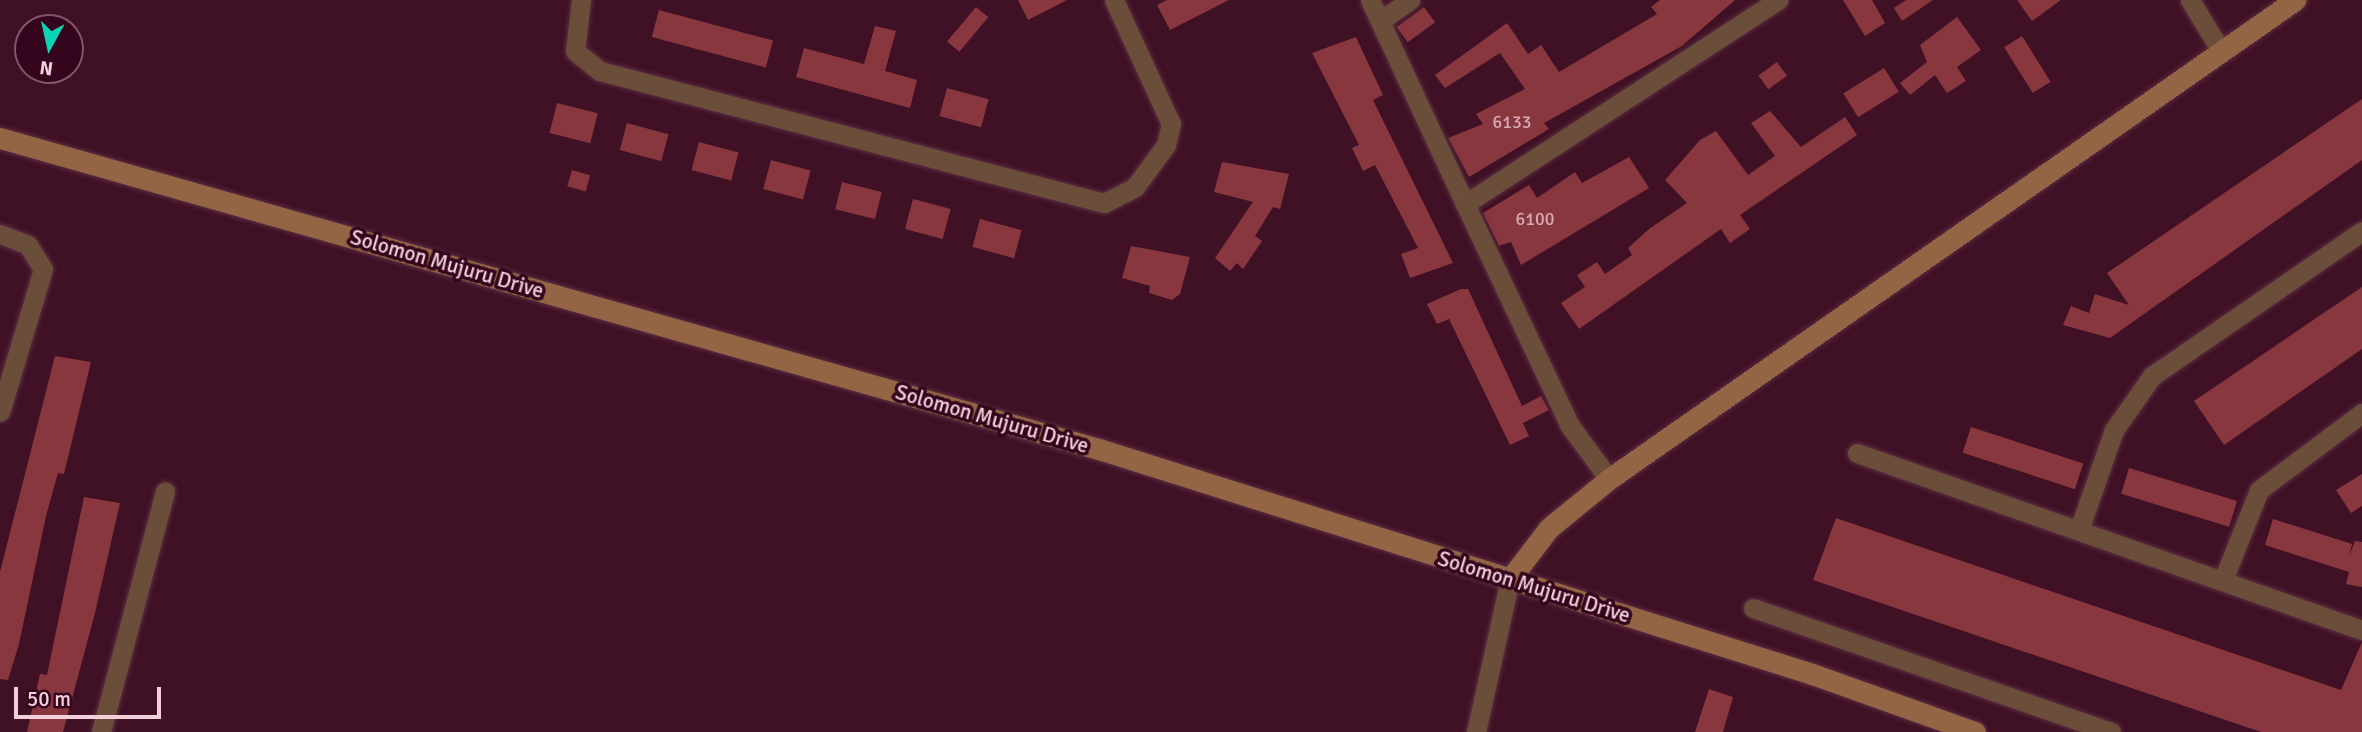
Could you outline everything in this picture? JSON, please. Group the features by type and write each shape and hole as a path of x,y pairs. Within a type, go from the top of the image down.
{"street":[{"path":"581,0 575,51 600,71 1104,203 1135,187 1166,145 1171,124 1114,0"},
{"path":"1370,0 1570,426 1609,479"},
{"path":"1380,21 1410,0"},
{"path":"1465,204 1778,0"},
{"path":"2190,0 2221,51"},
{"path":"1476,732 1510,579 1549,528 1609,479 2295,0"},
{"name":"Solomon Mujuru Drive","path":"0,138 1102,450 1510,579 1975,732"},
{"path":"2079,530 2114,430 2151,376 2362,231"},
{"path":"0,234 29,245 43,269 0,412"},
{"path":"2223,580 2259,490 2362,413"},
{"path":"1857,453 2362,630"},
{"path":"101,732 165,491"},
{"path":"1753,608 2110,732"}],"building":[{"path":"1018,0 1067,0 1028,20"},
{"path":"1167,0 1229,0 1170,30 1157,5"},
{"path":"1660,0 1735,0 1682,46 1544,123 1549,129 1469,177 1448,138 1483,124 1476,114 1525,89 1500,53 1445,88 1435,75 1507,23 1528,54 1541,45 1559,72 1657,14 1651,7"},
{"path":"1843,0 1872,0 1885,23 1865,36"},
{"path":"1906,0 1933,0 1902,21 1894,8"},
{"path":"2017,0 2061,0 2032,21"},
{"path":"976,7 988,17 959,52 947,41"},
{"path":"1424,7 1435,22 1408,42 1396,27"},
{"path":"659,10 773,41 766,68 652,37"},
{"path":"1957,17 1981,50 1957,67 1966,81 1947,93 1935,75 1910,95 1900,83 1927,62 1920,45"},
{"path":"875,26 896,31 885,71 917,80 910,108 796,77 804,48 864,64"},
{"path":"2022,36 2051,82 2033,93 2004,47"},
{"path":"1356,37 1383,95 1373,100 1453,263 1410,278 1401,254 1418,248 1375,165 1363,171 1352,148 1359,145 1312,53"},
{"path":"1777,62 1787,76 1768,89 1758,76"},
{"path":"1884,68 1899,92 1858,117 1843,93"},
{"path":"947,88 989,99 981,127 939,116"},
{"path":"2362,99 2362,160 2110,338 2063,325 2071,306 2089,313 2095,294 2129,305 2107,273"},
{"path":"557,103 598,113 590,143 550,133"},
{"path":"1770,111 1801,147 1845,117 1857,135 1740,215 1750,229 1730,243 1721,229 1579,329 1561,303 1585,287 1577,275 1597,262 1605,274 1632,255 1628,248 1649,229 1687,203 1665,180 1700,140 1716,131 1748,175 1775,156 1751,123"},
{"path":"627,123 669,134 661,161 620,150"},
{"path":"699,142 739,153 731,181 691,170"},
{"path":"1629,157 1649,188 1521,265 1511,242 1499,246 1483,213 1529,185 1537,198 1575,172 1582,183"},
{"path":"771,160 811,171 803,200 763,189"},
{"path":"1222,162 1289,174 1280,209 1273,207 1255,236 1262,241 1243,269 1237,263 1230,271 1215,258 1253,202 1214,192"},
{"path":"572,170 590,175 586,192 567,186"},
{"path":"842,182 882,192 875,219 835,209"},
{"path":"913,199 951,209 943,239 905,229"},
{"path":"980,219 1022,230 1014,258 972,247"},
{"path":"1131,246 1190,257 1180,294 1172,300 1149,293 1150,286 1122,278"},
{"path":"2362,287 2362,349 2224,445 2194,401"},
{"path":"1461,289 1468,289 1522,406 1541,396 1549,410 1523,423 1529,436 1510,445 1449,319 1437,324 1427,304"},
{"path":"55,356 91,362 64,474 58,473 46,516 19,644 8,680 0,679 0,572"},
{"path":"1971,427 2083,463 2075,489 1963,453"},
{"path":"2129,468 2237,501 2229,527 2121,494"},
{"path":"2362,474 2362,506 2351,513 2336,490"},
{"path":"84,497 120,503 95,613 63,732 27,732 40,674 47,675"},
{"path":"1836,518 2341,690 2362,642 2362,732 2261,732 1813,580"},
{"path":"2273,519 2352,544 2349,556 2355,541 2362,542 2362,587 2346,584 2349,572 2265,545"},
{"path":"1709,689 1733,697 1723,732 1695,732"}]}
